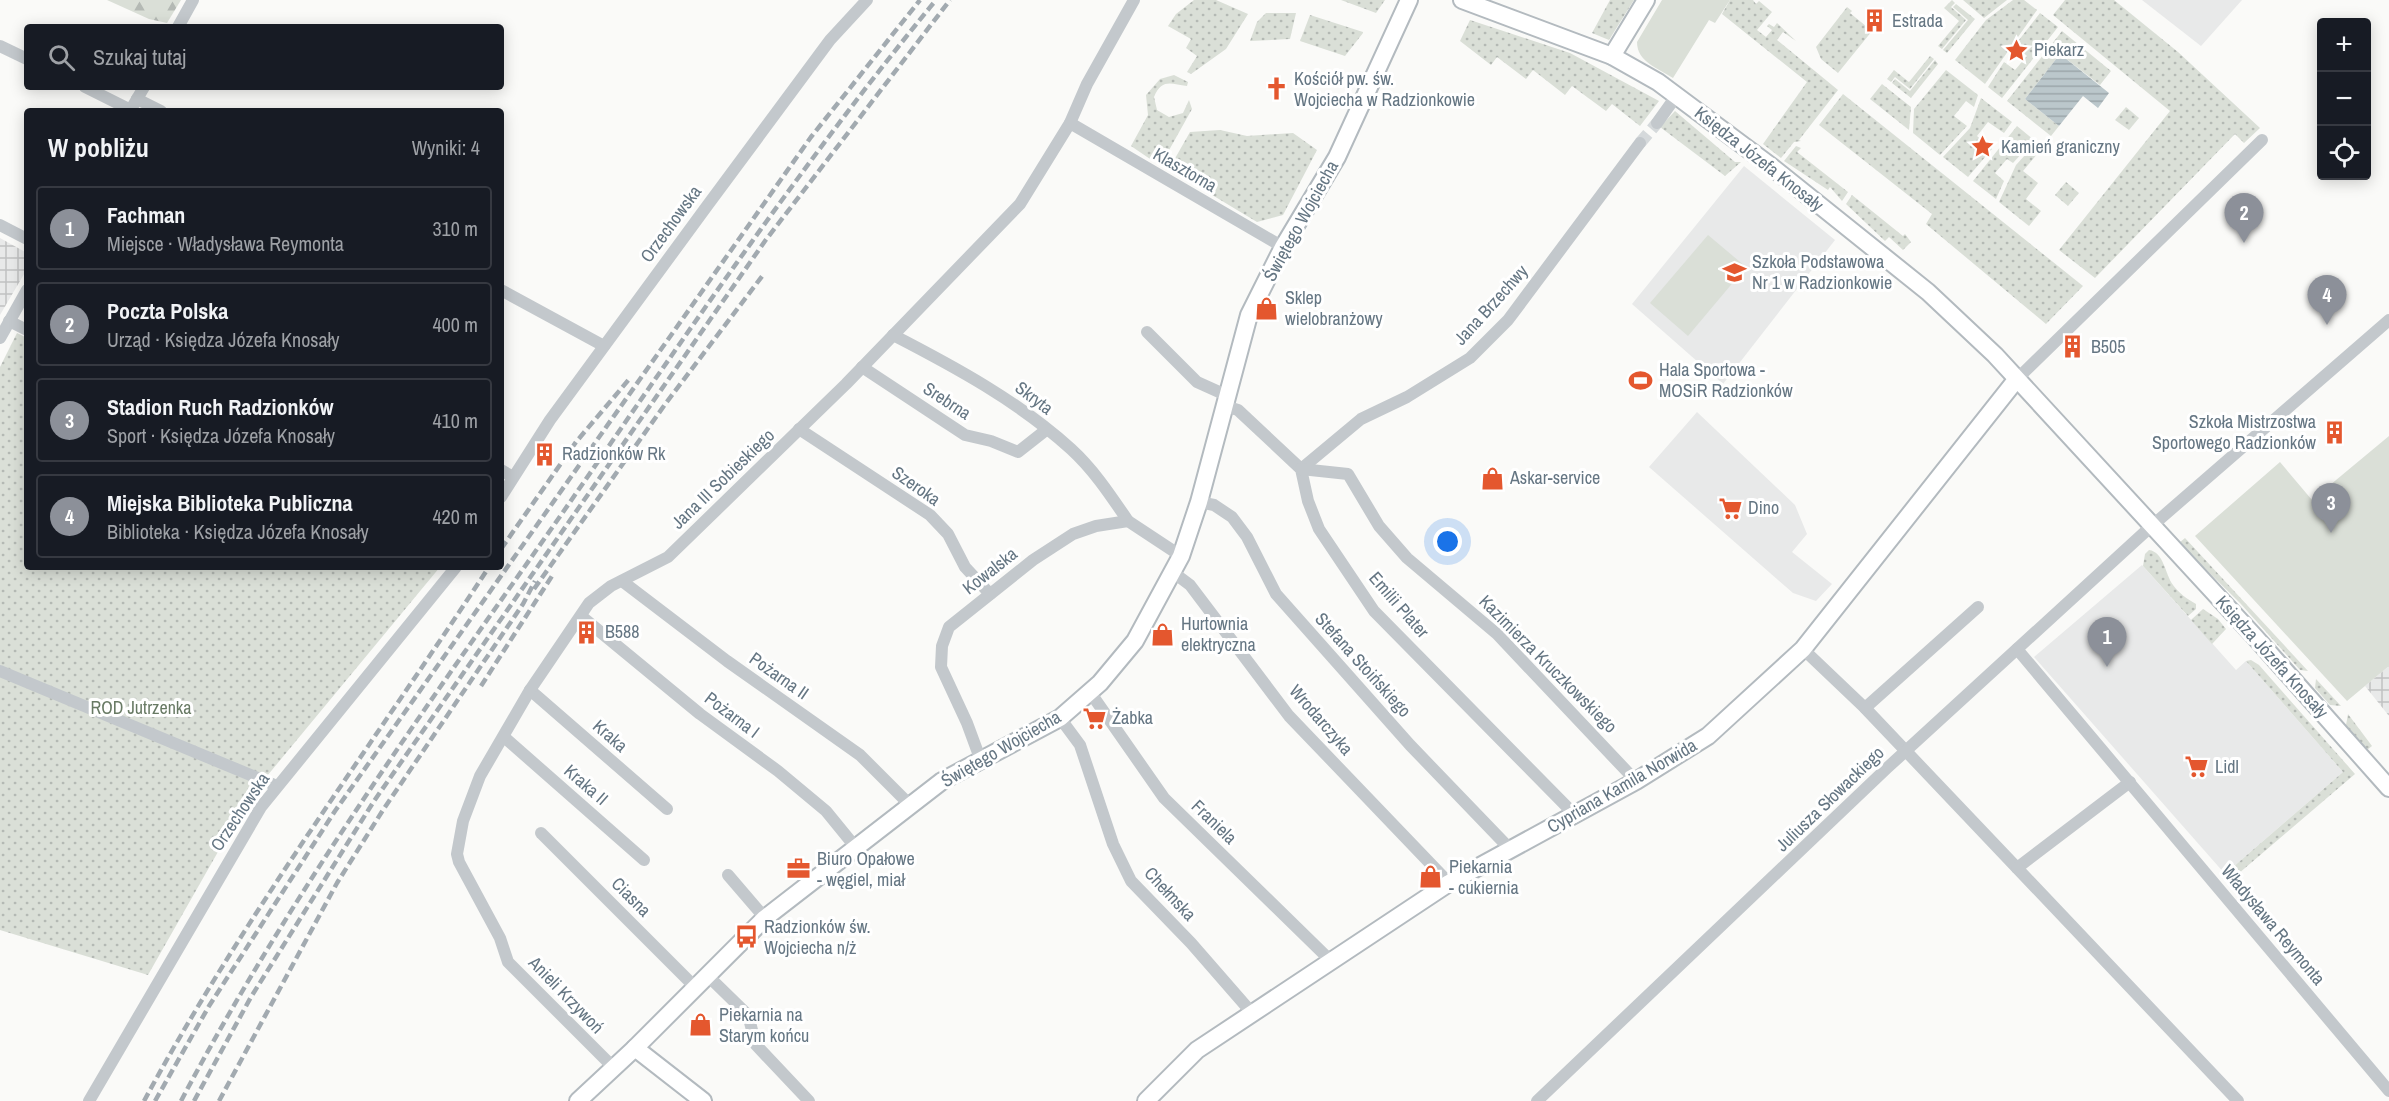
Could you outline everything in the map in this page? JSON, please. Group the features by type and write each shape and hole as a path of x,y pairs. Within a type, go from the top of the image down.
{"street":[{"path":"180,24 194,0"},
{"name":"Orzechowska","path":"504,491 550,420 830,40 867,0"},
{"name":"Jana III Sobieskiego","path":"469,879 457,854 463,821 480,776 530,690 590,603 622,581 668,557 862,367 1020,204 1070,123 1087,84 1134,0"},
{"name":"Świętego Wojciecha","path":"578,1101 635,1048 765,918 942,781 1060,718 1090,692 1135,641 1174,573 1181,556 1199,502 1250,315 1283,247 1337,157 1410,0"},
{"name":"Księdza Józefa Knosały","path":"1462,0 1612,56 1677,95 1772,167 1928,292 1995,355 2255,637 2389,788"},
{"path":"1612,56 1646,0"},
{"path":"0,46 24,58"},
{"path":"92,90 133,106 142,90"},
{"path":"1657,123 1677,95"},
{"name":"Klasztorna","path":"1070,123 1283,247"},
{"path":"2016,380 2262,140"},
{"name":"Jana Brzechwy","path":"1301,469 1361,419 1407,397 1470,358 1508,320 1640,143"},
{"path":"0,225 24,237"},
{"path":"504,292 604,346"},
{"path":"0,338 24,295"},
{"path":"2152,527 2389,320"},
{"path":"9,321 24,328"},
{"path":"1148,332 1197,382 1238,410 1301,469"},
{"name":"Skryta","path":"893,335 967,373 1071,449 1100,480 1128,521"},
{"name":"Srebrna","path":"862,367 965,435 991,441 1018,452 1046,430"},
{"name":"Cypriana Kamila Norwida","path":"1146,1101 1197,1050 1449,884 1636,781 1708,736 1803,649 2016,380"},
{"name":"Szeroka","path":"799,429 930,515 948,534 965,567 990,594"},
{"name":"Kazimierza Kruczkowskiego","path":"1301,469 1348,474 1379,526 1407,558 1497,634 1636,781"},
{"name":"Emilii Plater","path":"1301,469 1308,501 1319,529 1374,610 1575,815"},
{"path":"504,472 513,477"},
{"name":"Stefana Stoińskiego","path":"1199,502 1214,505 1232,517 1247,537 1276,594 1410,745 1511,850"},
{"path":"1128,521 1181,556"},
{"name":"Kowalska","path":"981,761 968,723 942,667 942,646 949,627 1033,560 1073,534 1096,526 1128,521"},
{"name":"Juliusza Słowackiego","path":"1537,1101 1906,751 2152,527"},
{"name":"Orzechowska","path":"89,1101 261,807 454,570"},
{"name":"Wrodarczyka","path":"1174,573 1190,585 1289,716 1449,884"},
{"name":"Pożarna II","path":"622,581 727,661 860,755 911,806"},
{"path":"1865,708 1978,607"},
{"name":"Pożarna I","path":"581,616 700,714 778,771 826,811 857,849"},
{"path":"1803,649 1865,708 2238,1101"},
{"name":"Władysława Reymonta","path":"2017,649 2389,1091"},
{"path":"0,671 277,786"},
{"name":"Kraka","path":"530,690 667,810"},
{"name":"Franiela","path":"1090,692 1164,798 1331,962"},
{"name":"Chełmska","path":"1060,718 1080,745 1113,844 1131,881 1191,943 1252,1013"},
{"name":"Kraka II","path":"504,737 644,860"},
{"path":"2018,868 2130,782"},
{"name":"Ciasna","path":"541,833 701,981 747,1015 756,1045 809,1101"},
{"path":"728,875 765,918"},
{"name":"Anieli Krzywoń","path":"469,879 501,938 508,962 613,1067"},
{"path":"635,1048 703,1101"}],"shaded area":[{"path":"2142,0 2242,0 2201,46"},
{"path":"2060,54 2109,93 2098,108 2083,96 2059,126 2025,99"},
{"name":"Szkoła Podstawowa Nr 1 w Radzionkowie","path":"1744,166 1835,240 1723,384 1632,304"},
{"path":"0,238 24,251 24,274 0,315"},
{"path":"1697,412 1795,505 1807,534 1792,552 1832,584 1816,601 1793,593 1649,467"},
{"path":"2142,565 2236,670 2246,661 2343,772 2225,874 2034,657"},
{"path":"2389,666 2389,716 2365,686"}],"green space":[{"path":"107,0 181,0 167,23 149,19"},
{"path":"1194,0 1216,0 1248,14 1226,49 1191,74 1187,72 1197,56 1186,48 1191,39 1168,26 1176,14"},
{"path":"1341,0 1385,0 1376,13"},
{"path":"1610,0 1634,0 1609,40 1592,33"},
{"path":"1662,0 1730,0 1715,23 1709,20 1673,78 1644,60 1637,42"},
{"path":"1730,0 1753,0 1756,4 1759,1 1772,12 1757,30 1766,37 1772,30 1767,26 1769,24 1774,27 1777,23 1796,41 1783,32 1777,40 1838,90 1799,140 1801,141 1794,142 1781,158 1763,144 1807,82 1722,14"},
{"path":"1952,0 1955,3 1951,7 1966,20 1942,49 1938,46 1959,21 1944,8"},
{"path":"1963,0 2007,0 1984,18"},
{"path":"2013,0 2024,0 2037,10 1985,84 1955,60 1986,20"},
{"path":"2065,0 2114,0 2178,52 2260,128 2244,143 2235,134 2095,278 2059,250 2170,111 2053,15"},
{"path":"1956,4 1975,19 1947,53 1943,50 1968,20 1953,7"},
{"path":"1847,7 1852,11 1850,13 1872,31 1838,73 1821,59 1816,47"},
{"path":"1266,13 1296,13 1290,39 1250,41 1257,22"},
{"path":"2040,13 2058,27 2002,98 1988,87 2004,62 2015,70 2027,56 2015,45"},
{"path":"1310,15 1363,33 1345,56 1300,41"},
{"path":"1470,20 1570,53 1659,101 1640,126 1612,104 1606,111 1572,86 1565,95 1533,70 1526,79 1497,57 1491,65 1460,41"},
{"path":"2062,31 2111,71 2100,85 2060,54 2025,99 2059,126 2051,136 2007,101"},
{"path":"1930,56 1934,59 1910,89 1895,77 1891,82 1887,79 1894,70 1909,82"},
{"path":"1935,60 1938,64 1911,98 1892,83 1895,79 1910,91"},
{"path":"1946,70 1978,95 1974,107 1966,101 1954,116 1967,126 1940,155 1913,133 1914,109"},
{"path":"1174,75 1188,82 1187,86 1168,84 1160,87 1154,97 1157,110 1169,117 1183,113 1189,100 1192,109 1163,161 1153,161 1131,146 1148,115 1146,95 1160,79"},
{"path":"1882,84 1911,107 1909,130 1870,99"},
{"path":"1843,94 2083,286 2046,324 1926,224 1932,214 1819,125"},
{"path":"1981,98 2012,122 2004,133 1988,122 1977,136 1992,149 1968,177 1943,157 1970,128"},
{"path":"2126,107 2139,118 2129,130 2115,120"},
{"path":"1675,111 1735,162 1741,162 1725,176 1660,127"},
{"path":"2017,126 2034,140 2013,163 2007,159 1995,173 2004,181 1996,199 1973,181"},
{"path":"1220,130 1247,136 1293,133 1317,150 1283,215 1257,222 1169,169 1190,132"},
{"path":"2037,142 2043,147 2023,171 2038,183 2026,199 2041,211 2029,226 1999,202 2016,165"},
{"path":"1796,146 1801,148 1797,152 1848,192 1842,201 1830,187 1828,190 1784,161"},
{"path":"2066,182 2079,193 2068,206 2055,195"},
{"path":"1852,195 1903,236 1905,234 1911,242 1903,250 1889,237 1885,241 1846,204"},
{"path":"1708,235 1746,267 1688,336 1650,303"},
{"name":"ROD Jutrzenka","path":"17,333 24,336 24,570 438,570 248,799 148,975 0,930 0,367"},
{"path":"2389,436 2389,666 2347,701 2195,536 2280,462 2312,500"},
{"path":"2185,538 2308,671 2300,670 2240,603 2179,543"},
{"path":"2149,550 2161,559 2175,588 2196,604 2196,609 2188,616 2143,566 2145,554"},
{"path":"2203,609 2218,619 2226,629 2212,644 2191,620"},
{"path":"2251,660 2259,665 2355,774 2231,880 2225,874 2343,772 2246,661"},
{"path":"2316,679 2341,706 2330,705 2315,688"},
{"path":"2348,714 2372,746 2367,750 2346,725"}],"tunnel":[{"path":"1640,143 1657,123"}],"railway":[{"path":"155,1101 209,1006 335,811 811,137 920,0"},
{"path":"181,1101 268,949 314,875 411,730 743,254 837,125 936,0"},
{"path":"194,1101 251,997 374,801 765,241 950,0"},
{"path":"534,589 666,403 763,275"},
{"path":"504,545 576,442 631,377"},
{"path":"144,1101 183,1032 267,897 487,570"},
{"path":"481,686 552,576"},
{"path":"219,1101 337,883 383,810 523,604 535,581"}],"place":[{"name":"Estrada","path":"1874,21"},
{"name":"Piekarz","path":"2016,50"},
{"name":"Kościół pw. św. Wojciecha w Radzionkowie","path":"1276,89"},
{"name":"Kamień graniczny","path":"1983,147"},
{"name":"Poczta Polska","path":"2244,243"},
{"name":"Szkoła Podstawowa Nr 1 w Radzionkowie","path":"1734,272"},
{"name":"Sklep wielobranżowy","path":"1267,308"},
{"name":"Miejska Biblioteka Publiczna","path":"2327,325"},
{"name":"B505","path":"2073,347"},
{"name":"Hala Sportowa - MOSiR Radzionków","path":"1641,380"},
{"name":"Szkoła Mistrzostwa Sportowego Radzionków","path":"2334,432"},
{"name":"Radzionków Rk","path":"544,454"},
{"name":"Askar-service","path":"1492,478"},
{"name":"Dino","path":"1730,508"},
{"name":"Stadion Ruch Radzionków","path":"2331,533"},
{"name":"B588","path":"587,632"},
{"name":"Hurtownia elektryczna","path":"1163,634"},
{"name":"Fachman","path":"2107,667"},
{"name":"Żabka","path":"1094,718"},
{"name":"Lidl","path":"2197,767"},
{"name":"Biuro Opałowe - węgiel, miał","path":"799,869"},
{"name":"Piekarnia - cukiernia","path":"1431,877"},
{"name":"Radzionków św. Wojciecha n/ż","path":"746,937"},
{"name":"Piekarnia na Starym końcu","path":"701,1025"}]}
